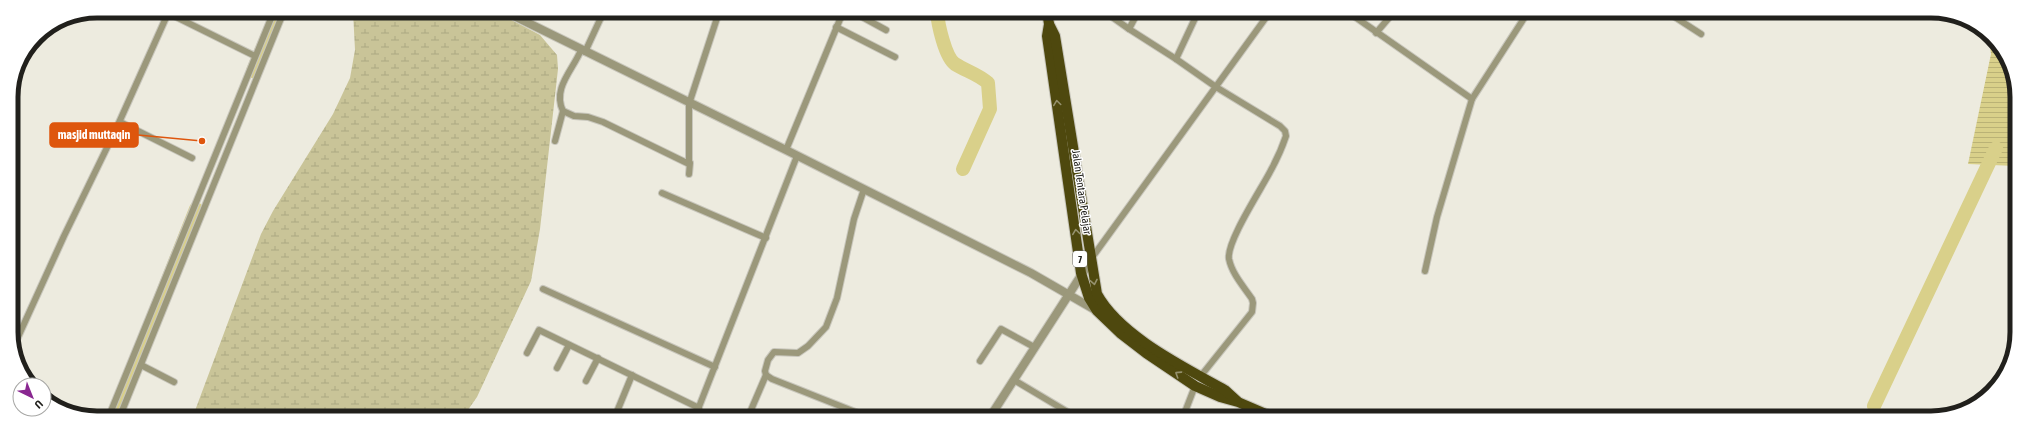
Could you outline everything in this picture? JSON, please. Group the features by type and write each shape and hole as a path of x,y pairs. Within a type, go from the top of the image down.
{"highway":[{"name":"Jalan Tentara Pelajar","path":"1048,18 1049,24 1055,36 1090,260 1096,289 1110,311 1141,340 1220,397 1238,402 1259,411"},
{"name":"Jalan Tentara Pelajar","path":"1049,24 1047,36 1081,273 1089,298 1097,311 1125,338 1198,381"}],"street":[{"path":"18,337 61,243 120,122 166,18"},
{"path":"181,18 255,56"},
{"path":"111,411 271,18"},
{"path":"122,411 281,18"},
{"path":"517,18 1031,273 1097,311 1110,311"},
{"path":"555,142 563,111 560,102 560,89 600,18"},
{"path":"689,174 689,104 717,18"},
{"path":"786,150 840,18"},
{"path":"863,18 886,30"},
{"path":"1113,18 1216,87 1280,126 1285,131 1286,136 1271,170 1236,234 1229,251 1229,258 1236,276 1252,299 1252,312 1198,381 1186,411"},
{"path":"1128,29 1134,18"},
{"path":"1176,59 1195,18"},
{"path":"994,411 1081,273 1266,18"},
{"path":"1356,18 1472,99"},
{"path":"1376,33 1389,18"},
{"path":"1425,271 1437,217 1472,99 1524,18"},
{"path":"1676,18 1701,34"},
{"path":"836,27 895,57"},
{"path":"563,111 574,116 588,117 604,122 630,134 687,165 690,163"},
{"path":"120,122 192,158"},
{"path":"698,411 798,156"},
{"path":"751,411 766,375 765,369 774,352 798,353 808,346 826,327 837,298 854,219 864,189"},
{"path":"662,193 766,238"},
{"path":"543,289 715,367"},
{"path":"980,361 1001,329 1034,347"},
{"path":"528,353 538,330 699,408"},
{"path":"557,368 569,345"},
{"path":"586,381 598,358"},
{"path":"141,365 174,382"},
{"path":"617,411 632,375"},
{"path":"766,375 853,411"},
{"path":"1014,380 1066,411"}],"green space":[{"path":"353,18 508,18 540,35 557,55 558,69 540,229 531,281 477,397 467,411 195,411 261,234 273,211 333,114 350,78 355,50"}],"shaded area":[{"path":"1990,44 1997,53 2006,71 2010,91 2010,166 1968,164 1991,54"}],"waterway":[{"path":"253,71 275,18"},
{"path":"938,18 945,48 951,60 955,64 980,77 988,83 990,109 963,169"},
{"path":"1874,406 1996,148"},
{"path":"116,411 196,209"},
{"path":"1874,406 1877,411"}],"place":[{"name":"masjid muttaqin","path":"202,141"}]}
